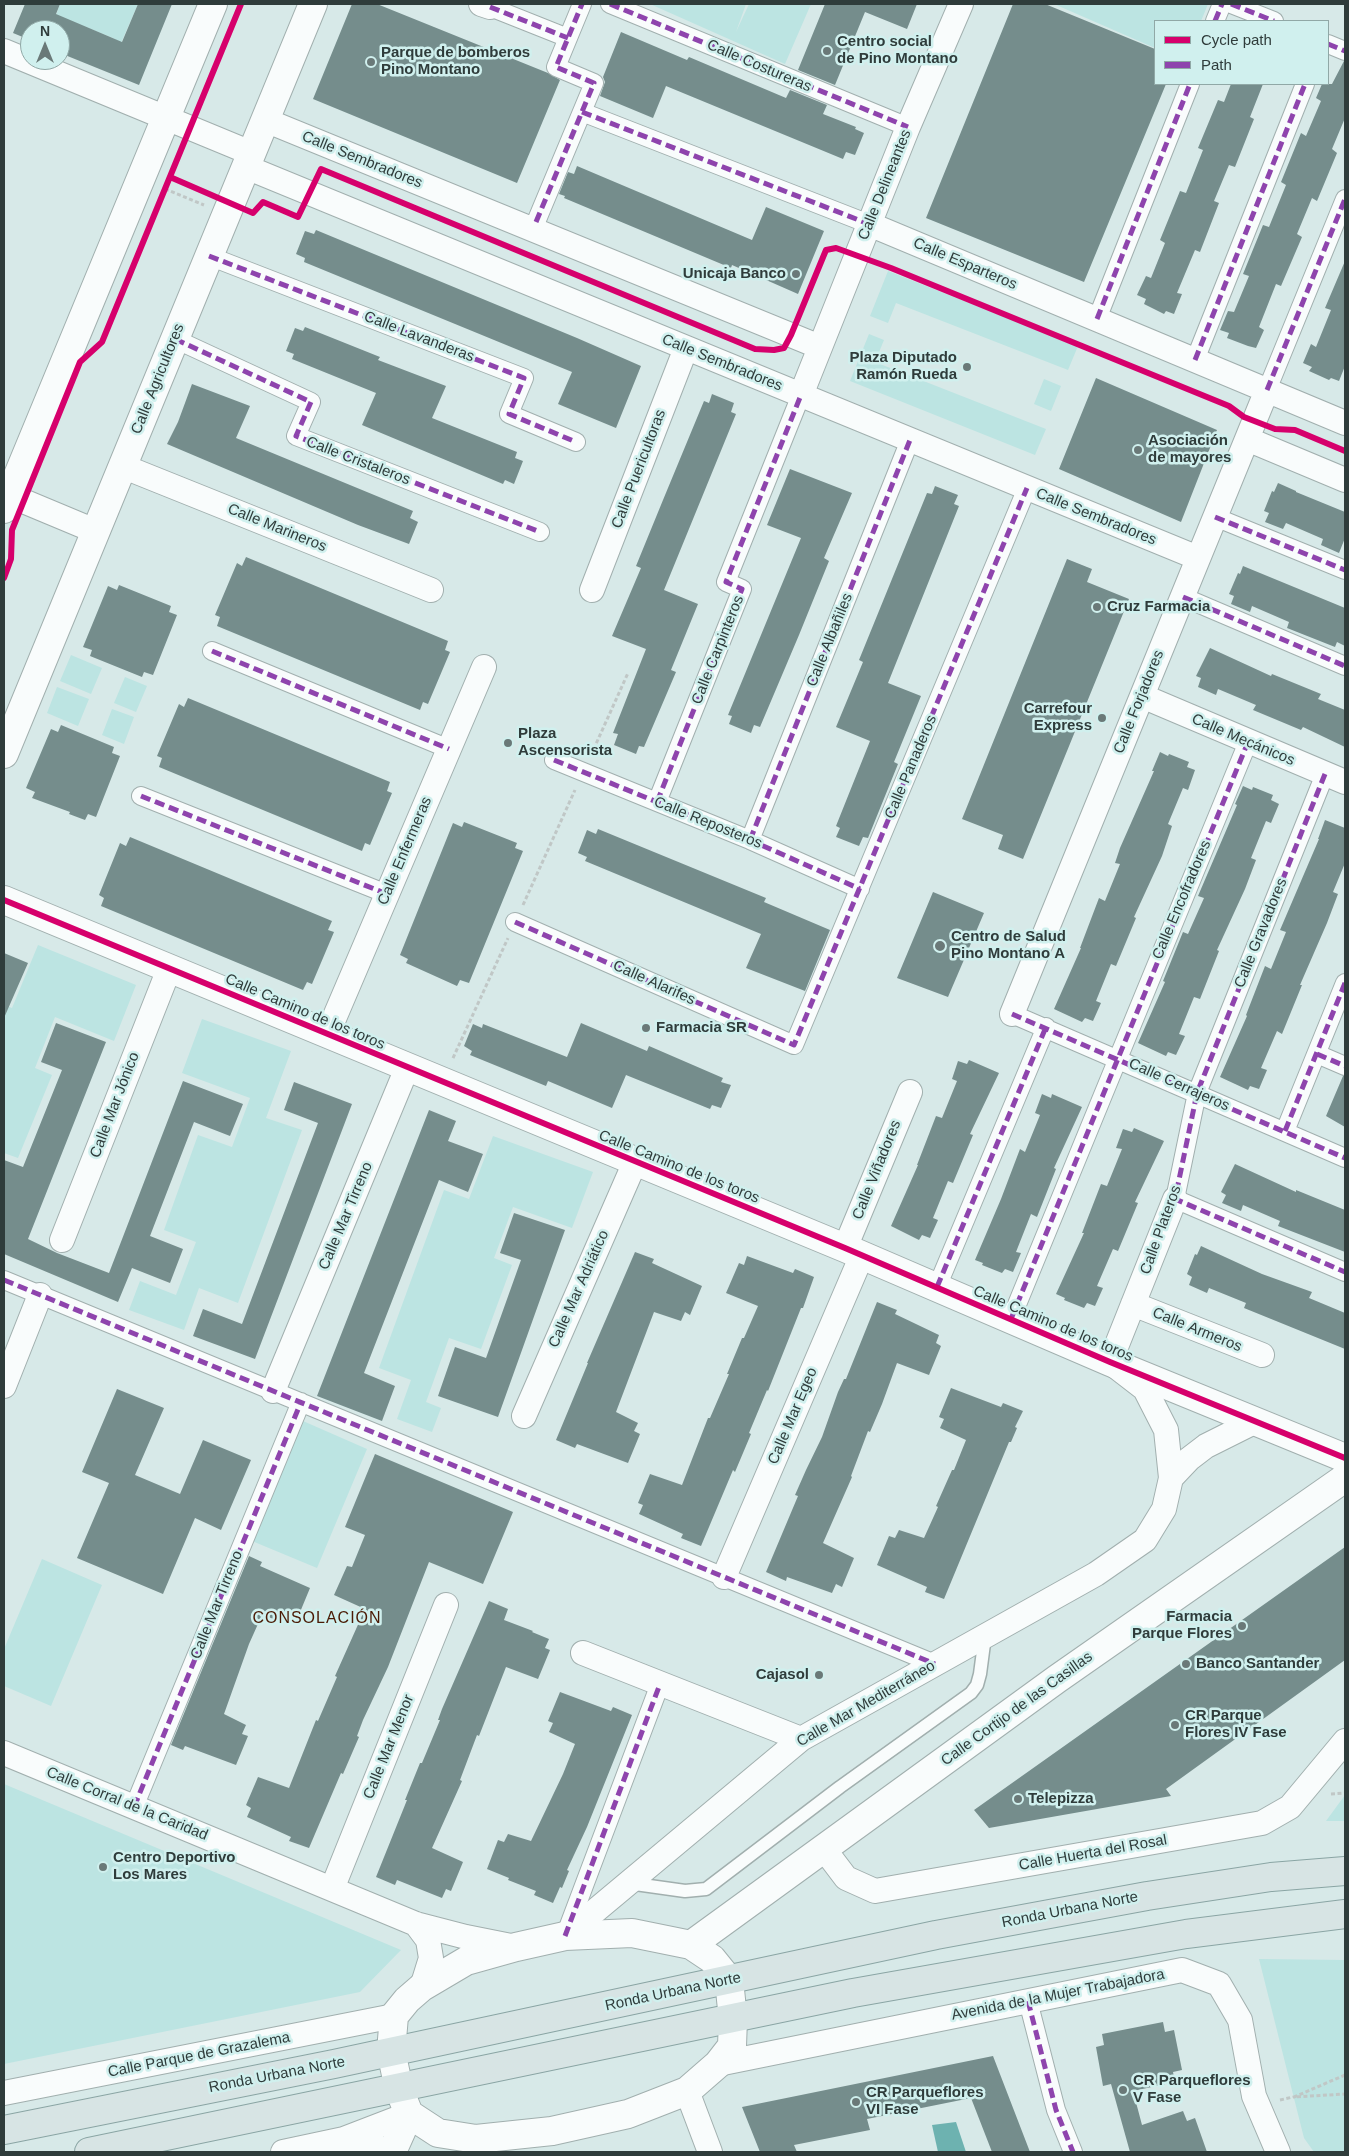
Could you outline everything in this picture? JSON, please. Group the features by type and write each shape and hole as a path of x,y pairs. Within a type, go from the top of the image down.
{"main road":[{"name":"Ronda Urbana Norte","path":"4,2130 391,2052 936,1935 1147,1896 1271,1877 1345,1871"},
{"path":"88,2152 399,2089 853,1993 1186,1934 1345,1914"}],"street":[{"path":"96,531 6,499 167,119 213,4"},
{"name":"Calle Agricultores","path":"4,754 313,4"},
{"path":"536,222 594,83 556,67 582,4"},
{"name":"Calle Costureras","path":"610,4 908,127"},
{"name":"Calle Delineantes","path":"801,395 908,127 961,4"},
{"path":"1215,20 1222,4"},
{"path":"1232,4 1272,20"},
{"path":"485,6 568,38"},
{"path":"1329,44 1345,51"},
{"name":"Calle Sembradores","path":"4,50 167,119 248,160 686,348 1198,558"},
{"path":"1097,319 1190,85"},
{"path":"1195,360 1305,85"},
{"name":"Calle Esparteros","path":"582,112 869,224 1345,423"},
{"name":"Calle Sembradores","path":"265,120 820,347"},
{"path":"1267,390 1345,199"},
{"name":"Calle Lavanderas","path":"208,256 524,378 508,414 576,442"},
{"name":"Calle Cristaleros","path":"175,339 311,402 296,436 540,532"},
{"name":"Calle Puericultoras","path":"592,590 686,348"},
{"name":"Calle Forjadores","path":"1012,1014 1267,390"},
{"name":"Calle Carpinteros","path":"657,802 742,589 726,582 801,395"},
{"path":"1247,439 1345,480"},
{"name":"Calle Albañiles","path":"750,840 910,440"},
{"name":"Calle Marineros","path":"122,466 431,590"},
{"name":"Calle Panaderos","path":"794,1044 1028,488"},
{"path":"1215,517 1345,570"},
{"path":"1182,597 1345,666"},
{"path":"212,651 449,749"},
{"name":"Calle Enfermeras","path":"327,1035 484,666"},
{"name":"Calle Mecánicos","path":"1142,696 1335,778"},
{"name":"Calle Encofradores","path":"1011,1319 1248,742"},
{"name":"Calle Reposteros","path":"554,760 750,840 860,889"},
{"name":"Calle Gravadores","path":"1197,1093 1335,778"},
{"path":"141,796 387,894"},
{"name":"Calle Camino de los toros","path":"4,900 854,1252 1254,1422 1345,1458"},
{"name":"Calle Alarifes","path":"515,922 794,1044"},
{"name":"Calle Mar Jónico","path":"62,1240 168,969"},
{"path":"1286,1131 1345,983"},
{"name":"Calle Cerrajeros","path":"1012,1014 1046,1027 1345,1158"},
{"path":"937,1287 1046,1027"},
{"path":"1317,1054 1345,1066"},
{"name":"Calle Mar Tirreno","path":"273,1391 407,1068"},
{"name":"Calle Viñadores","path":"854,1252 910,1092"},
{"name":"Calle Plateros","path":"1110,1362 1175,1199 1197,1093"},
{"name":"Calle Mar Adriático","path":"524,1416 635,1162"},
{"path":"1175,1199 1345,1272"},
{"name":"Calle Mar Egeo","path":"724,1577 854,1252"},
{"path":"4,1280 935,1664"},
{"path":"4,1386 40,1295"},
{"name":"Calle Armeros","path":"1133,1304 1262,1355"},
{"name":"Calle Mar Mediterráneo","path":"565,1936 801,1740 1096,1574 1145,1540 1164,1509 1171,1478 1166,1430 1144,1389 1110,1362"},
{"name":"Calle Mar Tirreno","path":"134,1807 301,1402"},
{"path":"1171,1478 1189,1458 1206,1446 1254,1422"},
{"name":"Calle Cortijo de las Casillas","path":"692,1945 1057,1679 1345,1478"},
{"name":"Calle Mar Menor","path":"332,1889 446,1605"},
{"path":"583,1653 801,1740"},
{"path":"565,1936 660,1684"},
{"name":"Calle Huerta del Rosal","path":"824,1849 846,1878 875,1891 1262,1823 1290,1807 1345,1741"},
{"name":"Calle Corral de la Caridad","path":"4,1753 416,1924 466,1937 516,1946"},
{"path":"416,1924 428,1940 431,1958 422,1986"},
{"path":"632,1933 692,1945 712,1959 729,1980 733,2019 732,2046 718,2064 687,2091 628,2114 552,2131 466,2146 438,2133 409,2114 399,2089 391,2052 394,2016 422,1986 466,1961 516,1946 565,1936 632,1933"},
{"name":"Avenida de la Mujer Trabajadora","path":"718,2064 1182,1970 1219,1984 1240,2020 1254,2096 1278,2152"},
{"path":"1028,2001 1056,2110 1073,2152"},
{"name":"Calle Parque de Grazalema","path":"4,2092 394,2016"},
{"path":"687,2091 710,2152"},
{"path":"283,2152 344,2140 409,2114"},
{"path":"392,2152 409,2114"},
{"path":"344,2140 372,2142 381,2152"}],"lane":[{"path":"628,1883 685,1891 706,1889 840,1787 971,1693 980,1674 985,1636"}],"path":[{"path":"162,198 167,186 208,206"},
{"path":"453,1058 628,673"},
{"path":"1345,2075 1294,2096 1345,2094"}],"shaded area":[{"path":"60,4 138,4 121,43 56,15"},
{"path":"650,4 746,4 736,32 749,4 811,4 785,64"},
{"path":"1054,4 1208,4 1201,20 1154,20 1154,48"},
{"path":"888,271 1078,346 1068,370 896,303 888,323 870,316"},
{"path":"869,334 884,340 875,362 1046,429 1035,455 850,381"},
{"path":"1044,379 1061,386 1051,411 1034,404"},
{"path":"71,655 102,668 91,694 60,681"},
{"path":"125,677 147,686 136,712 114,703"},
{"path":"57,687 89,699 78,726 47,713"},
{"path":"112,709 134,717 124,744 102,735"},
{"path":"38,945 136,985 114,1041 55,1017 35,1068 52,1075 18,1158 4,1153 4,1005 12,1008"},
{"path":"202,1019 291,1051 266,1118 302,1130 238,1303 199,1288 184,1330 129,1310 140,1281 176,1295 196,1242 164,1230 198,1135 232,1147 250,1098 182,1073"},
{"path":"493,1136 593,1172 572,1228 513,1207 494,1258 512,1265 481,1349 449,1338 426,1402 441,1408 432,1432 397,1419 411,1380 379,1368 444,1190 469,1199"},
{"path":"303,1421 367,1449 317,1568 252,1541"},
{"path":"42,1559 102,1585 51,1706 4,1686 4,1649"},
{"name":"Centro Deportivo Los Mares","path":"4,1784 401,1950 360,1992 4,2064"},
{"path":"1345,1795 1345,1821 1326,1821"},
{"path":"1259,1959 1345,1960 1345,2152 1314,2152 1304,2138"}],"water":[{"path":"956,2122 966,2152 938,2152 932,2125"}],"building":[{"path":"25,4 60,4 56,14 122,42 138,4 172,4 139,85 70,57 70,20 20,20 20,36 13,33"},
{"path":"352,4 377,4 548,73 560,80 517,183 313,99"},
{"name":"Centro social de Pino Montano","path":"825,4 917,4 907,29 865,12 835,85 798,70"},
{"path":"1013,4 1045,4 1154,49 1154,85 1166,85 1084,282 926,218"},
{"path":"621,32 687,60 689,57 786,98 790,90 827,105 823,114 856,127 855,129 864,133 855,155 846,152 843,159 666,86 653,118 600,96 605,82 603,77"},
{"path":"1344,61 1345,118 1332,149 1337,153 1317,201 1312,198 1297,234 1302,237 1281,286 1276,284 1259,327 1264,330 1256,348 1248,346 1227,338 1229,333 1220,330 1228,311 1234,312 1249,276 1243,274 1263,225 1269,227 1286,185 1281,182 1301,133 1306,136 1321,101 1316,98 1322,85 1332,84"},
{"path":"1231,85 1263,85 1250,117 1254,119 1235,167 1229,165 1214,201 1219,203 1200,252 1195,250 1177,293 1182,294 1174,314 1166,311 1164,314 1144,304 1146,299 1137,295 1146,276 1151,278 1165,243 1160,240 1180,191 1186,193 1203,150 1198,148 1218,100 1224,102"},
{"path":"577,166 752,240 766,207 824,231 798,294 732,265 731,268 564,198 565,196 559,194 568,172 574,174"},
{"path":"316,230 641,366 616,428 558,404 572,372 304,262 305,258 296,254 305,231 314,234"},
{"path":"1345,261 1345,366 1339,381 1331,378 1329,380 1309,371 1312,367 1303,363 1311,344 1316,347 1331,310 1325,308"},
{"path":"305,327 380,357 378,360 446,386 432,418 517,452 515,458 523,461 514,484 505,480 503,484 362,425 376,393 292,359 294,354 286,351 295,328 303,331"},
{"name":"Asociación de mayores","path":"1096,378 1217,430 1181,522 1059,469"},
{"path":"192,384 250,406 236,438 413,511 410,518 418,522 409,544 358,525 167,444 178,422"},
{"path":"712,394 734,403 731,412 736,414 664,590 698,604 671,670 676,672 644,747 639,746 636,754 614,745 618,734 613,733 646,649 612,636 641,568 636,566 663,500 704,401 709,403"},
{"path":"790,469 852,493 824,558 829,561 799,635 760,727 754,725 751,733 729,724 732,716 728,715 801,538 767,525"},
{"path":"1278,483 1345,512 1345,538 1339,553 1321,545 1323,539 1286,523 1283,529 1265,522 1269,513 1264,511 1272,491 1274,492"},
{"path":"935,486 958,495 954,504 959,506 888,683 921,696 894,762 898,764 868,838 863,837 859,846 836,837 840,828 836,826 870,741 836,727 863,662 859,660 927,493 932,494"},
{"path":"246,557 448,641 445,650 450,652 428,704 423,702 420,710 217,626 220,617 215,615 237,563 242,566"},
{"path":"1067,559 1092,569 1087,582 1129,599 1023,859 998,849 1003,835 962,819"},
{"path":"1243,566 1345,608 1345,646 1337,642 1335,647 1287,628 1289,622 1252,606 1250,612 1231,604 1234,596 1229,594"},
{"path":"119,585 171,606 169,612 177,615 153,675 144,672 142,677 90,656 92,650 83,647 108,586 117,590"},
{"path":"1210,648 1271,676 1272,674 1321,694 1318,699 1345,710 1345,747 1303,727 1301,730 1253,710 1256,705 1218,689 1216,695 1198,687 1201,678 1196,676"},
{"path":"188,698 390,782 387,791 392,793 370,845 365,843 362,851 159,767 162,758 157,756 179,704 184,707"},
{"path":"61,725 114,747 112,753 120,756 96,817 88,814 85,820 69,814 70,812 32,798 35,792 26,788 51,729 58,732"},
{"path":"1160,752 1189,762 1187,767 1195,770 1188,790 1183,788 1168,824 1172,826 1162,856 1134,917 1136,918 1116,966 1111,964 1096,1001 1101,1003 1093,1021 1085,1018 1082,1022 1054,1009 1081,948 1099,898 1105,901 1120,864 1115,863 1120,848 1154,771 1152,771"},
{"path":"1243,786 1252,790 1253,787 1273,795 1271,800 1279,804 1271,823 1266,821 1251,858 1256,860 1217,950 1219,951 1200,999 1194,997 1179,1034 1185,1036 1176,1055 1168,1052 1166,1056 1138,1043 1165,982 1163,981 1183,932 1188,934 1204,898 1198,896 1237,805 1235,804"},
{"path":"1325,820 1345,828 1345,863 1333,892 1338,894 1282,1034 1277,1031 1261,1068 1267,1070 1259,1089 1250,1086 1248,1090 1220,1077 1247,1016 1265,966 1271,969 1286,932 1280,930 1319,839"},
{"path":"464,822 517,843 515,848 523,851 469,983 460,980 457,986 406,963 408,959 400,955 453,823 462,827"},
{"path":"598,829 766,898 764,902 830,930 805,991 746,968 761,934 585,861 587,857 578,853 587,830 596,834"},
{"path":"130,837 332,921 328,930 334,932 312,984 307,982 303,990 101,906 104,898 99,895 120,843 126,846"},
{"name":"Centro de Salud Pino Montano A","path":"933,892 984,913 948,997 897,978"},
{"path":"4,953 28,963 4,1018"},
{"path":"56,1023 106,1042 28,1239 57,1253 109,1273 183,1081 243,1104 230,1136 194,1122 150,1236 183,1249 170,1283 132,1268 118,1302 4,1254 4,1160 23,1167 62,1070 41,1062"},
{"path":"581,1023 647,1051 649,1046 723,1078 721,1082 731,1085 721,1108 712,1105 710,1109 626,1075 612,1108 548,1081 546,1086 470,1055 472,1051 464,1046 473,1024 482,1028 483,1024 567,1057"},
{"path":"969,1060 999,1073 970,1134 973,1135 953,1183 948,1181 933,1218 938,1220 930,1238 922,1235 919,1240 891,1226 918,1165 936,1116 942,1118 957,1081 952,1079 958,1061 967,1064"},
{"path":"1343,1076 1345,1076 1345,1127 1326,1116"},
{"path":"294,1082 352,1104 255,1359 193,1336 203,1309 242,1324 318,1123 284,1110"},
{"path":"1042,1094 1051,1098 1052,1094 1082,1107 1054,1168 1056,1169 1037,1217 1031,1214 1016,1252 1021,1253 1013,1272 1005,1269 1002,1273 975,1260 1020,1149 1025,1152 1040,1115 1035,1113"},
{"path":"429,1110 456,1121 448,1141 483,1154 468,1192 439,1180 364,1373 395,1386 382,1421 317,1396"},
{"path":"1134,1128 1164,1141 1135,1202 1138,1203 1118,1251 1113,1249 1097,1286 1103,1288 1095,1306 1087,1303 1084,1308 1064,1300 1065,1298 1056,1294 1084,1233 1082,1233 1101,1184 1107,1186 1122,1149 1116,1148 1123,1129 1132,1132"},
{"path":"1235,1164 1296,1192 1296,1190 1345,1210 1345,1252 1278,1226 1280,1221 1243,1205 1241,1211 1222,1203 1226,1195 1221,1192"},
{"path":"514,1213 565,1230 498,1417 438,1396 455,1347 486,1358 521,1260 500,1253"},
{"path":"1201,1246 1262,1274 1312,1292 1309,1298 1345,1313 1345,1349 1244,1308 1246,1303 1209,1288 1207,1293 1189,1285 1192,1277 1187,1274 1195,1254 1197,1255"},
{"path":"635,1252 654,1259 652,1263 702,1286 690,1315 685,1312 681,1321 654,1312 616,1412 638,1423 634,1431 640,1434 628,1463 577,1444 575,1448 556,1440"},
{"path":"747,1256 793,1273 795,1269 814,1277 803,1308 801,1308 749,1433 751,1434 735,1472 733,1470 701,1546 681,1538 683,1534 639,1514 643,1505 638,1503 650,1474 682,1485 708,1418 710,1418 742,1338 744,1338 758,1306 726,1293 739,1263 744,1265"},
{"path":"877,1302 897,1310 895,1314 939,1335 936,1343 941,1346 929,1375 897,1363 882,1404 870,1432 868,1431 852,1477 823,1543 854,1558 842,1587 836,1584 832,1593 787,1577 786,1581 766,1572 798,1496 795,1495 822,1437 838,1392 844,1379 846,1379"},
{"path":"951,1388 1001,1407 1003,1403 1023,1411 944,1599 925,1592 927,1587 877,1565 889,1536 895,1538 899,1530 924,1538 938,1507 936,1506 952,1470 954,1470 966,1440 940,1428 944,1419 939,1417"},
{"path":"117,1389 164,1408 135,1475 180,1494 203,1440 251,1460 221,1530 195,1518 163,1594 77,1558 109,1483 82,1472"},
{"path":"375,1454 513,1512 483,1584 429,1562 388,1667 363,1720 357,1736 359,1737 343,1774 341,1773 309,1848 289,1841 291,1837 247,1817 251,1808 246,1805 258,1777 289,1788 316,1720 318,1721 337,1677 335,1676 365,1609 334,1595 347,1566 352,1567 365,1535 345,1527"},
{"name":"CR Parque Flores IV Fase","path":"1345,1547 1345,1660 1166,1789 1171,1796 989,1828 974,1810"},
{"path":"249,1556 262,1562 260,1566 310,1588 298,1617 293,1615 289,1624 262,1615 249,1644 224,1714 246,1725 242,1734 248,1736 236,1765 185,1746 183,1750 171,1745"},
{"path":"489,1601 508,1609 504,1620 549,1639 545,1648 550,1650 538,1679 506,1667 479,1736 477,1735 460,1780 462,1781 432,1848 463,1862 451,1891 446,1889 442,1898 397,1880 395,1885 376,1877 420,1763 422,1763 440,1720 438,1720 442,1709"},
{"path":"560,1692 611,1711 613,1707 632,1715 587,1827 567,1870 569,1871 562,1888 560,1887 553,1903 534,1895 536,1891 487,1869 498,1840 504,1842 508,1834 531,1841 563,1774 575,1744 549,1732 553,1723 548,1721"},
{"name":"CR Parqueflores V Fase","path":"1163,2022 1165,2032 1174,2030 1182,2070 1173,2072 1175,2082 1133,2091 1142,2125 1183,2111 1187,2121 1195,2118 1207,2152 1130,2152 1111,2084 1103,2086 1096,2047 1104,2045 1102,2034"},
{"name":"CR Parqueflores VI Fase","path":"993,2056 1030,2152 992,2152 971,2098 867,2119 870,2130 794,2145 797,2152 760,2152 742,2107"}],"marked path":[{"path":"536,222 594,83 556,67 582,4"},
{"path":"610,4 908,127"},
{"path":"1215,20 1222,4"},
{"path":"1231,4 1271,20"},
{"path":"490,7 568,38"},
{"path":"1329,44 1345,51"},
{"path":"1097,319 1190,85"},
{"path":"1195,360 1305,85"},
{"path":"582,112 869,224"},
{"path":"1267,390 1345,199"},
{"path":"209,256 524,378 509,414 576,442"},
{"path":"175,339 311,402 296,436 540,532"},
{"path":"657,802 742,589 726,582 801,395"},
{"path":"750,840 910,440"},
{"path":"515,922 794,1045 1027,488"},
{"path":"1215,517 1345,570"},
{"path":"1183,597 1345,666"},
{"path":"212,651 449,749"},
{"path":"1011,1319 1248,742"},
{"path":"554,760 750,840 860,889"},
{"path":"1325,774 1197,1093 1175,1199 1345,1272"},
{"path":"141,796 387,894"},
{"path":"1285,1131 1345,983"},
{"path":"1012,1014 1345,1158"},
{"path":"937,1287 1046,1027"},
{"path":"1317,1054 1345,1066"},
{"path":"4,1280 935,1664"},
{"path":"134,1807 301,1402"},
{"path":"565,1936 660,1684"},
{"path":"1028,2001 1056,2110 1073,2152"}],"cycle path":[{"path":"4,578 11,559 12,530 80,362 102,342 241,4"},
{"path":"170,177 253,213 263,202 298,217 321,169 755,349 774,350 784,348 826,250 836,248 891,268 1229,406 1244,417 1275,429 1295,430 1345,451"},
{"path":"4,900 845,1248 1110,1362 1345,1458"}],"place":[{"name":"Centro social de Pino Montano","path":"827,51"},
{"name":"Parque de bomberos Pino Montano","path":"371,62"},
{"name":"Unicaja Banco","path":"796,274"},
{"name":"Plaza Diputado Ramón Rueda","path":"967,367"},
{"name":"Asociación de mayores","path":"1138,450"},
{"name":"Cruz Farmacia","path":"1097,607"},
{"name":"Carrefour Express","path":"1102,718"},
{"name":"Plaza Ascensorista","path":"508,743"},
{"name":"Centro de Salud Pino Montano A","path":"940,946"},
{"name":"Farmacia SR","path":"646,1028"},
{"name":"Farmacia Parque Flores","path":"1242,1626"},
{"name":"Banco Santander","path":"1186,1664"},
{"name":"Cajasol","path":"819,1675"},
{"name":"CR Parque Flores IV Fase","path":"1175,1725"},
{"name":"Telepizza","path":"1018,1799"},
{"name":"Centro Deportivo Los Mares","path":"103,1867"},
{"name":"CR Parqueflores V Fase","path":"1123,2090"},
{"name":"CR Parqueflores VI Fase","path":"856,2102"}],"district":[{"name":"CONSOLACIÓN","path":"317,1619"}]}
